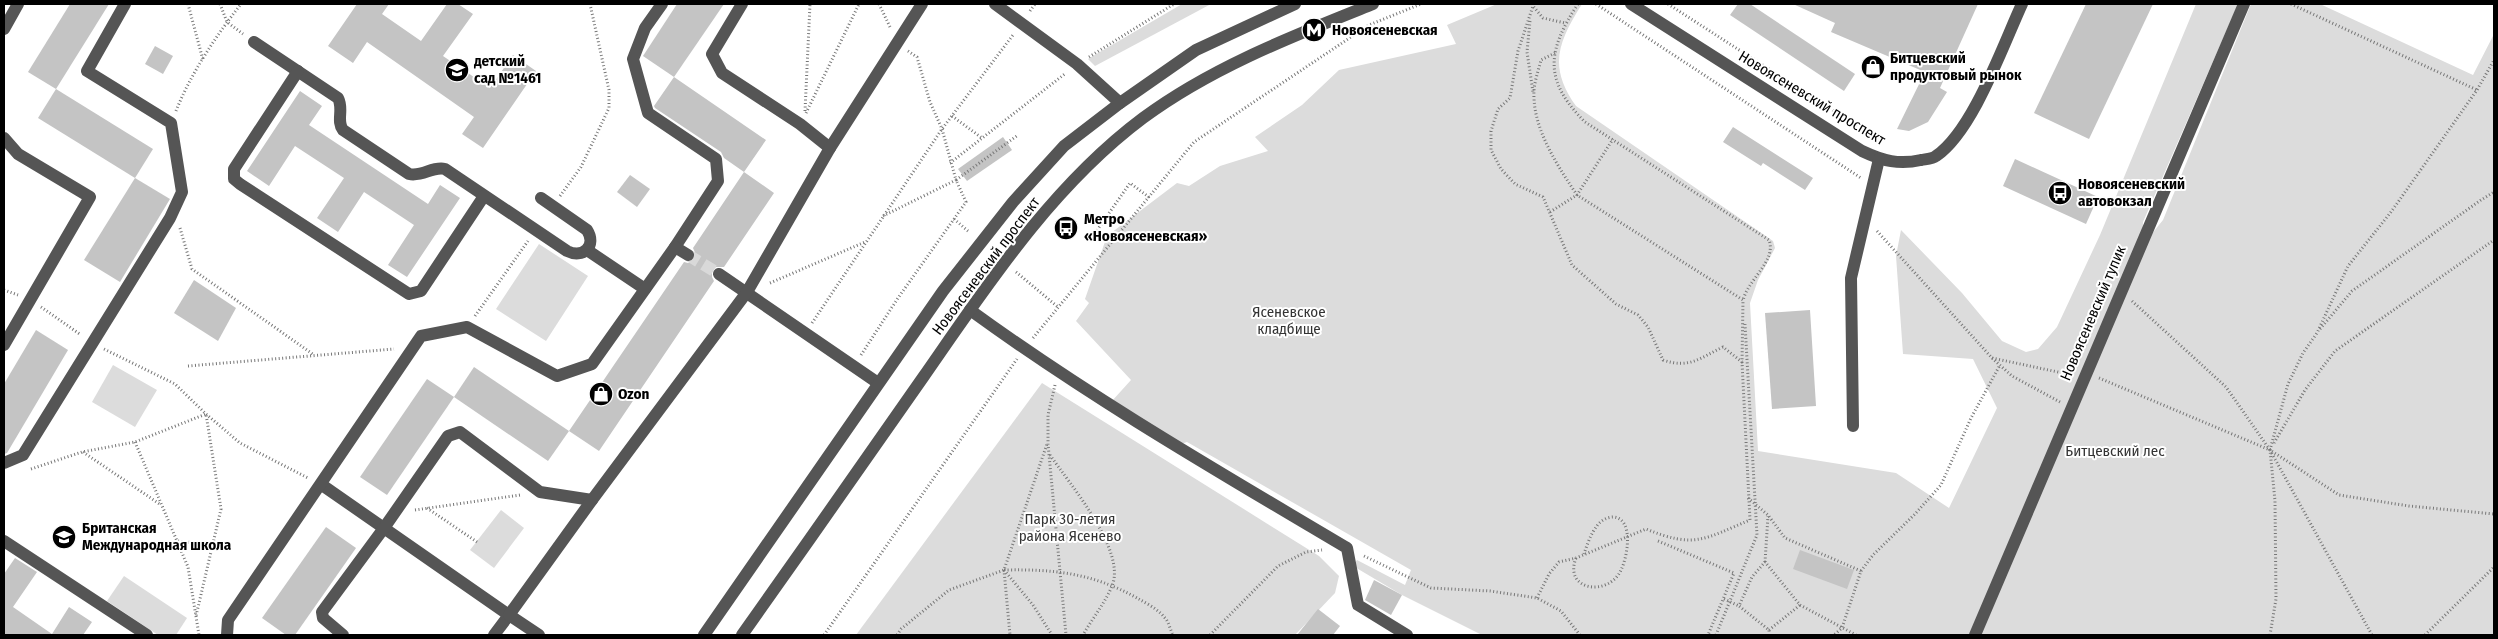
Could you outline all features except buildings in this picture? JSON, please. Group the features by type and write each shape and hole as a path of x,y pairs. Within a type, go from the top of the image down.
{"street":[{"path":"4,29 18,4"},
{"path":"4,463 23,455 93,343 174,209 182,192 171,123 87,71 125,4"},
{"path":"227,635 228,620 322,485 421,336 466,327 557,376 592,364 676,247 718,181 716,159 648,113 633,59 645,28 662,4"},
{"path":"742,4 712,54 722,73 802,119 830,148"},
{"path":"494,635 747,292 830,148 922,4"},
{"path":"996,4 1077,64 1120,103"},
{"name":"Новоясеневский проспект","path":"704,635 944,291 1013,202 1064,146 1120,103 1196,50 1295,4"},
{"name":"Новоясеневский проспект","path":"742,635 970,310 1037,221 1088,166 1143,118 1210,74 1373,4"},
{"name":"Новоясеневский проспект","path":"1631,4 1862,151 1891,163 1909,163 1934,157 1953,141 1970,118 2022,4"},
{"name":"Новоясеневский тупик","path":"1975,635 2120,290 2244,4"},
{"path":"254,42 338,98 342,108 340,124 343,130 409,174 421,175 436,168 445,170 574,254 581,254 588,250 591,244 591,236 587,230 541,198"},
{"path":"298,71 234,169 234,179 240,184 409,294 421,291 484,196"},
{"path":"4,138 18,154 90,197 4,345"},
{"path":"1853,426 1850,278 1866,219 1879,159"},
{"path":"676,247 688,255"},
{"path":"588,250 645,290"},
{"path":"719,274 878,383"},
{"path":"970,310 1024,350 1134,421 1347,548 1358,605 1407,635"},
{"path":"343,635 323,618 322,612 395,513 448,436 460,432 540,492 592,500"},
{"path":"322,485 539,635"},
{"path":"4,541 147,635"}],"path":[{"path":"188,4 203,60"},
{"path":"220,4 227,22 254,42"},
{"path":"171,123 184,90 227,22 241,4"},
{"path":"553,206 581,167 609,108 609,90 590,4"},
{"path":"802,119 810,4"},
{"path":"802,119 859,4"},
{"path":"854,366 898,298 966,202 950,163 942,129 930,102 917,57 897,43 879,4"},
{"path":"805,332 942,129 1022,24 1035,4"},
{"path":"950,163 1077,64 1174,4"},
{"path":"824,635 1024,350 1194,142 1369,26 1421,4"},
{"path":"1536,598 1549,574 1559,562 1576,558 1646,529 1679,540 1694,542 1750,520 1742,362 1743,300 1745,290 1770,255 1771,246 1769,240 1585,122 1564,98 1556,81 1553,64 1565,23 1578,4"},
{"path":"1596,4 1874,186"},
{"path":"1668,4 1880,141"},
{"path":"2291,4 2477,90"},
{"path":"1534,5 1543,18 1565,23"},
{"path":"1534,5 1527,52 1539,121 1550,149 1577,195 1743,300"},
{"path":"1534,5 1518,51 1510,98 1498,109 1491,131 1492,150 1501,170 1515,184 1543,197 1572,265 1616,304 1638,315 1648,327 1663,360 1676,364 1691,363 1723,347 1742,362"},
{"path":"1534,98 1541,60 1555,53"},
{"path":"2317,333 2348,266 2391,212 2477,90 2494,60"},
{"path":"952,116 982,138"},
{"path":"883,217 956,180 1018,135"},
{"path":"1550,212 1577,195 1613,139"},
{"path":"1091,239 1130,183 1150,198"},
{"path":"2270,635 2276,599 2275,501 2270,450 2288,384 2303,353 2317,333 2352,292 2494,192"},
{"path":"174,209 192,269 315,355"},
{"path":"954,219 968,231"},
{"path":"1866,219 1992,358 2012,376 2071,407"},
{"path":"466,327 536,230"},
{"path":"2270,450 2305,390 2335,351 2494,240"},
{"path":"747,292 866,242"},
{"path":"1016,272 1058,307"},
{"path":"4,290 30,300 93,343 175,384 240,443 322,485"},
{"path":"2120,290 2226,386 2270,450 2372,635"},
{"path":"1716,635 1757,535 1743,300"},
{"path":"188,366 414,347"},
{"path":"1992,358 2084,375 2270,450 2339,495 2409,506 2494,514"},
{"path":"1834,635 1842,628 1861,571 1872,555 1915,514 1941,485 1972,418 2000,365"},
{"path":"1054,370 1056,391 1048,415 1048,444 1066,635"},
{"path":"30,469 82,452 135,442 206,414"},
{"path":"196,616 221,509 206,414"},
{"path":"135,442 188,567 200,635"},
{"path":"1010,635 1004,570 1048,444"},
{"path":"82,452 162,505"},
{"path":"1050,454 1107,542 1114,568 1113,585 1082,635"},
{"path":"395,513 540,492"},
{"path":"1748,498 1768,515 1785,538 1861,571"},
{"path":"427,508 477,542"},
{"path":"1739,606 1752,577 1765,562 1768,515"},
{"path":"1576,558 1572,567 1575,577 1592,588 1600,588 1613,580 1621,570 1627,526 1624,520 1616,517 1608,518 1597,525 1584,554"},
{"path":"1676,548 1679,540"},
{"path":"177,541 212,546"},
{"path":"1658,541 1734,573 1708,635"},
{"path":"1210,635 1278,566 1306,552 1347,548 1431,588 1490,591 1536,598 1561,611 1580,635"},
{"path":"1765,562 1800,606 1856,635"},
{"path":"2425,635 2494,567"},
{"path":"1004,570 1033,605 1052,635"},
{"path":"897,635 901,629 948,590 1004,570 1059,571 1090,577 1113,585 1150,606 1166,618 1172,635"},
{"path":"1724,599 1739,606 1770,630"},
{"path":"1769,635 1770,630 1800,606"}],"green space":[{"path":"1182,4 1211,4 1095,66 1088,59"},
{"path":"1497,4 1582,4 1562,43 1559,67 1567,92 1576,106 1773,241 1775,248 1758,280 1750,303 1758,451 1896,473 1949,508 1997,408 1973,359 1903,354 1896,256 1901,230 1962,293 2002,341 2026,352 2038,349 2057,327 2100,235 2196,4 2238,4 2143,222 2142,246 2163,220 2251,4 2320,4 2473,75 2494,34 2494,635 1482,635 1402,595 1353,566 1357,560 1405,585 1411,570 1187,442 1181,444 1112,401 1131,380 1076,321 1089,303 1085,299 1107,236 1177,183 1189,186 1220,166 1268,151 1255,137 1302,105 1339,70 1456,44 1447,25"},
{"path":"539,244 588,276 546,341 496,309"},
{"path":"113,365 157,390 135,427 92,402"},
{"name":"Парк 30-летия района Ясенево","path":"1042,383 1319,556 1339,576 1335,593 1295,635 856,635"},
{"path":"501,510 524,528 494,568 470,550"},
{"path":"124,576 187,618 176,635 158,635 107,601"}],"tunnel":[{"path":"688,255 719,274"}],"place":[{"name":"Новоясеневская","path":"1314,30"},
{"name":"Битцевский продуктовый рынок","path":"1873,67"},
{"name":"детский сад №1461","path":"457,70"},
{"name":"Новоясеневский автовокзал","path":"2060,193"},
{"name":"Метро «Новоясеневская»","path":"1066,228"},
{"name":"Ozon","path":"601,394"},
{"name":"Британская Международная школа","path":"64,537"}],"park label":[{"name":"Ясеневское кладбище","path":"1289,320"},
{"name":"Битцевский лес","path":"2115,451"}]}
